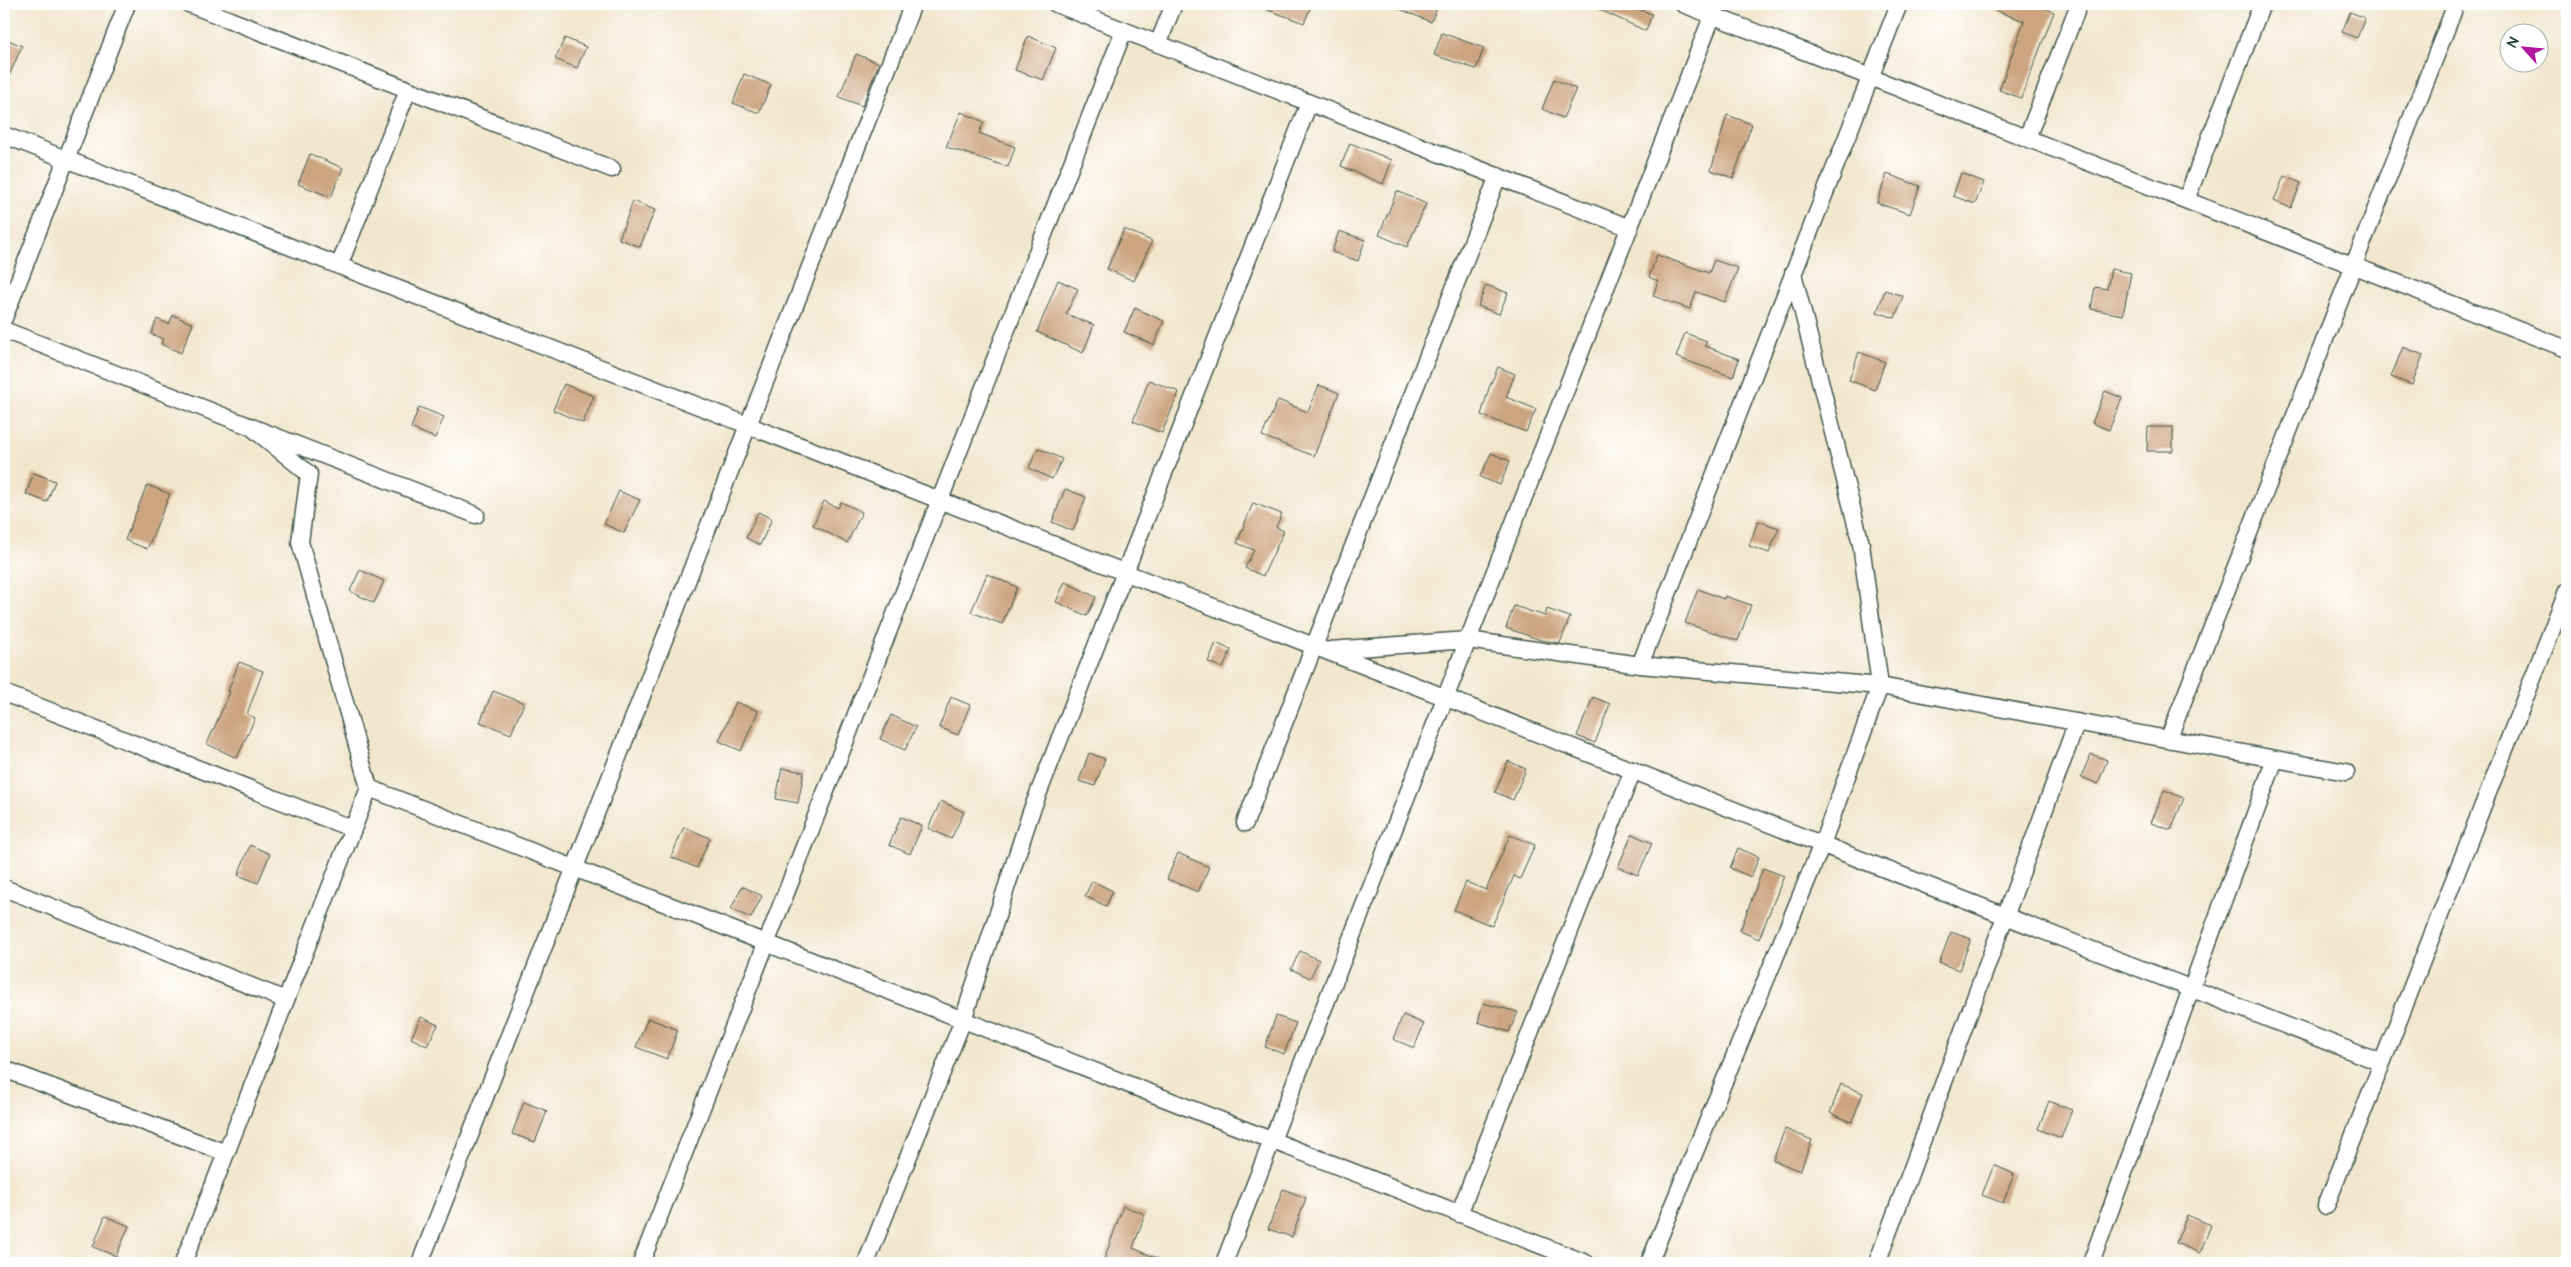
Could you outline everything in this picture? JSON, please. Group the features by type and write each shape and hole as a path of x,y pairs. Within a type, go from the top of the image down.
{"street":[{"path":"4,318 127,4"},
{"path":"189,4 612,169"},
{"path":"420,1263 913,4"},
{"path":"1056,4 1630,228"},
{"path":"1158,44 1174,4"},
{"path":"1683,4 1715,9 1870,77 2567,349"},
{"path":"1640,665 1899,4"},
{"path":"2026,138 2079,4"},
{"path":"2186,200 2262,4"},
{"path":"2168,740 2456,4"},
{"path":"1224,1263 1715,9"},
{"path":"641,1263 1124,30"},
{"path":"339,266 408,90"},
{"path":"866,1263 963,1020 1031,812 1309,103"},
{"path":"4,135 2382,1063"},
{"path":"1245,823 1319,648 1498,176"},
{"path":"1649,1263 1822,844 1880,686 1861,544 1793,273"},
{"path":"4,330 476,515"},
{"path":"183,1263 369,788 300,542 309,474 250,426"},
{"path":"2326,1206 2567,591"},
{"path":"1319,648 1468,640 1640,665 1880,686 2346,772"},
{"path":"4,692 353,829"},
{"path":"1877,1263 2077,722"},
{"path":"2092,1263 2275,759"},
{"path":"1459,1214 1633,770"},
{"path":"369,788 1586,1263"},
{"path":"4,888 286,1000"},
{"path":"4,1069 226,1153"}],"building":[{"path":"1257,4 1312,4 1304,23 1257,6"},
{"path":"1388,4 1439,4 1431,22"},
{"path":"1587,4 1625,4 1652,14 1646,31"},
{"path":"1983,4 2036,4 2054,12 2021,98 1999,90 2024,21 1983,6"},
{"path":"2350,12 2365,18 2357,38 2342,32"},
{"path":"1442,33 1484,48 1476,69 1434,55"},
{"path":"1028,36 1056,48 1043,80 1015,70"},
{"path":"4,38 22,46 4,87"},
{"path":"565,38 586,47 577,68 555,59"},
{"path":"856,54 879,63 862,106 839,97"},
{"path":"744,74 771,85 759,113 733,103"},
{"path":"1554,79 1576,89 1563,118 1542,109"},
{"path":"961,112 984,122 979,133 1015,147 1008,167 946,147"},
{"path":"1727,115 1752,124 1733,178 1711,170"},
{"path":"1350,143 1392,160 1383,184 1341,166"},
{"path":"310,154 343,168 331,197 298,184"},
{"path":"1961,173 1984,182 1975,204 1953,196"},
{"path":"1887,174 1920,186 1910,214 1877,203"},
{"path":"2284,176 2301,183 2291,208 2274,201"},
{"path":"1397,191 1426,204 1407,247 1379,235"},
{"path":"633,201 655,210 640,247 619,239"},
{"path":"1124,229 1152,241 1134,281 1107,269"},
{"path":"1339,231 1365,240 1358,261 1332,252"},
{"path":"1657,255 1709,273 1714,260 1738,268 1725,302 1696,292 1690,309 1653,296 1658,281 1649,277"},
{"path":"2111,269 2131,273 2123,315 2091,309 2095,287 2107,289"},
{"path":"1058,280 1078,289 1066,314 1094,325 1083,353 1037,332"},
{"path":"1486,285 1508,293 1499,314 1478,306"},
{"path":"1885,290 1903,296 1895,318 1877,312"},
{"path":"1135,308 1164,321 1154,345 1124,332"},
{"path":"173,315 193,324 181,353 161,344 163,339 151,334 157,319 169,324"},
{"path":"1685,333 1707,341 1705,346 1739,359 1733,377 1676,357"},
{"path":"2403,347 2423,355 2412,385 2391,377"},
{"path":"1859,352 1885,362 1875,390 1849,380"},
{"path":"1498,367 1515,374 1506,397 1536,409 1526,432 1481,415"},
{"path":"1149,380 1179,392 1162,433 1133,421"},
{"path":"564,384 594,396 583,423 553,410"},
{"path":"1319,385 1339,393 1314,456 1262,436 1278,400 1308,412"},
{"path":"2105,391 2122,398 2109,430 2092,423"},
{"path":"419,407 444,417 435,438 411,428"},
{"path":"2148,427 2173,427 2173,451 2147,451"},
{"path":"1038,448 1062,459 1052,479 1029,468"},
{"path":"1491,453 1510,461 1500,485 1480,477"},
{"path":"34,473 55,481 47,502 26,494"},
{"path":"147,485 170,494 147,549 125,540"},
{"path":"1065,489 1086,497 1073,531 1052,522"},
{"path":"619,491 640,500 624,533 604,524"},
{"path":"824,501 838,508 841,502 862,512 847,543 813,525"},
{"path":"1253,503 1282,514 1276,527 1284,531 1263,576 1245,568 1254,550 1237,543"},
{"path":"758,512 772,519 760,545 746,538"},
{"path":"1758,521 1779,528 1769,553 1749,546"},
{"path":"360,570 384,581 374,603 350,591"},
{"path":"987,574 1017,587 1002,624 971,612"},
{"path":"1065,582 1096,597 1087,616 1056,602"},
{"path":"1698,589 1724,599 1725,596 1751,605 1738,641 1685,623"},
{"path":"1514,606 1545,616 1547,609 1570,617 1560,643 1541,640 1506,628"},
{"path":"1216,643 1231,650 1223,668 1208,662"},
{"path":"239,662 263,671 247,714 255,718 237,758 207,744 230,692 228,691"},
{"path":"493,691 524,703 511,734 480,722"},
{"path":"951,697 970,705 958,735 939,727"},
{"path":"1593,697 1610,704 1595,743 1577,736"},
{"path":"736,702 758,711 741,751 719,741"},
{"path":"891,715 916,727 905,750 880,739"},
{"path":"1089,753 1105,759 1095,786 1079,781"},
{"path":"2091,754 2107,760 2098,784 2081,777"},
{"path":"1508,761 1526,769 1513,800 1495,792"},
{"path":"782,768 804,772 798,803 776,799"},
{"path":"2164,790 2184,798 2171,830 2151,823"},
{"path":"941,801 964,812 951,839 928,828"},
{"path":"901,817 922,826 910,854 889,845"},
{"path":"684,827 710,838 697,868 671,857"},
{"path":"1632,834 1652,843 1638,875 1618,867"},
{"path":"1510,835 1535,845 1520,879 1514,876 1492,926 1454,910 1466,882 1486,890"},
{"path":"250,845 270,854 258,883 238,875"},
{"path":"1738,848 1759,857 1751,877 1730,868"},
{"path":"1178,853 1209,867 1198,892 1167,879"},
{"path":"1763,868 1784,876 1759,939 1740,931"},
{"path":"1092,881 1113,891 1106,906 1085,896"},
{"path":"742,886 762,896 751,918 731,909"},
{"path":"1951,932 1971,939 1959,970 1939,963"},
{"path":"1300,951 1319,960 1310,978 1291,969"},
{"path":"1483,1003 1518,1012 1509,1032 1478,1022"},
{"path":"1403,1015 1424,1024 1414,1048 1393,1039"},
{"path":"1276,1016 1296,1023 1284,1054 1265,1047"},
{"path":"421,1017 438,1025 427,1046 411,1038"},
{"path":"648,1018 678,1030 667,1059 636,1047"},
{"path":"1841,1084 1863,1093 1852,1122 1830,1113"},
{"path":"2049,1101 2072,1110 2061,1138 2038,1129"},
{"path":"524,1102 547,1111 535,1142 512,1134"},
{"path":"1785,1129 1812,1140 1800,1171 1773,1160"},
{"path":"1994,1165 2014,1174 2003,1203 1982,1195"},
{"path":"1283,1189 1306,1198 1292,1237 1268,1229"},
{"path":"1123,1206 1145,1214 1133,1248 1168,1263 1103,1263"},
{"path":"2187,1215 2211,1225 2200,1253 2176,1243"},
{"path":"105,1216 129,1226 116,1256 93,1247"}]}
